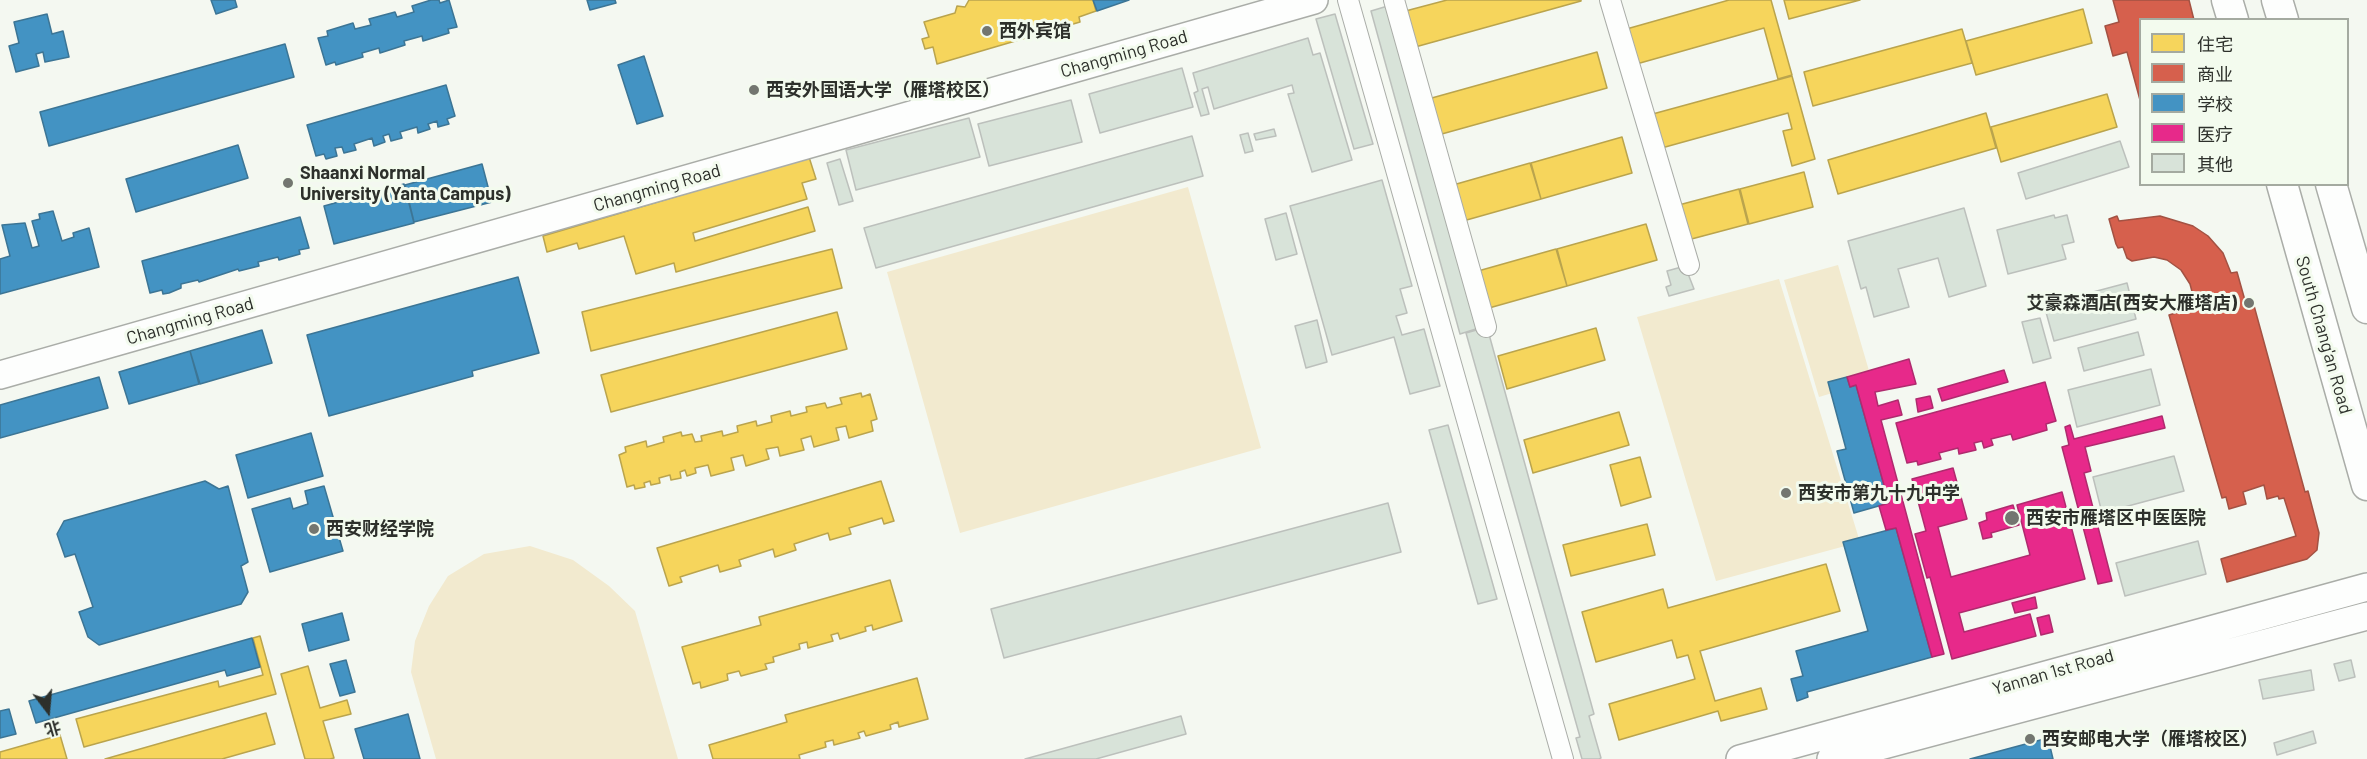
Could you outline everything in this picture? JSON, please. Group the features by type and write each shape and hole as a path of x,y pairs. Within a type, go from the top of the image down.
{"main road":[{"path":"2227,0 2232,18"},
{"path":"2277,0 2282,18"},
{"name":"South Chang'an Road","path":"2283,186 2367,485"},
{"path":"2332,186 2367,308"}],"street":[{"name":"Changming Road","path":"0,375 1314,0"},
{"path":"1348,0 1563,759"},
{"path":"1394,0 1486,327"},
{"path":"1610,0 1689,265"},
{"name":"Yannan 1st Road","path":"1740,759 2367,587"},
{"name":"Yannan 1st Road","path":"1831,759 2367,616"}],"shaded area":[{"path":"1188,187 1261,448 960,533 887,272"},
{"path":"1838,265 1872,381 1819,397 1784,280"},
{"path":"1779,279 1860,542 1716,581 1637,317"},
{"path":"530,546 573,560 609,586 635,611 678,759 436,759 411,672 415,641 429,606 448,576 484,554"}],"building: 住宅":[{"name":"西外宾馆","path":"969,0 1093,0 1096,11 1079,17 1080,22 937,64 933,47 925,49 922,39 929,37 924,22 955,13 957,6 965,7"},
{"path":"1447,0 1581,1 1408,49 1398,13"},
{"path":"1729,0 1771,0 1792,75 1778,79 1764,28 1633,65 1623,30"},
{"path":"1784,0 1860,0 1789,19"},
{"path":"2083,9 2092,43 1976,75 1966,41"},
{"path":"1962,29 1972,63 1813,106 1804,72"},
{"path":"1597,52 1607,88 1431,137 1421,101"},
{"path":"1792,76 1815,159 1792,166 1783,131 1792,129 1788,113 1658,149 1649,115"},
{"path":"2107,94 2117,127 2001,162 1991,127"},
{"path":"1986,113 1996,148 1838,194 1828,160"},
{"path":"1622,137 1632,173 1541,199 1531,163"},
{"path":"809,157 816,179 802,183 807,199 693,233 695,241 808,207 815,231 676,272 674,263 636,274 624,236 579,249 577,243 547,252 543,236"},
{"path":"1530,163 1541,199 1456,223 1446,187"},
{"path":"1804,172 1813,207 1749,224 1740,189"},
{"path":"1739,189 1748,224 1684,241 1675,206"},
{"path":"1646,224 1657,260 1567,286 1557,249"},
{"path":"832,249 842,288 591,351 582,312"},
{"path":"1556,249 1567,286 1482,310 1471,273"},
{"path":"837,312 847,349 611,412 601,375"},
{"path":"1596,328 1605,360 1507,389 1498,356"},
{"path":"861,393 862,397 870,394 877,419 871,421 873,431 849,438 846,426 836,428 839,440 814,447 811,436 801,439 804,450 780,456 778,447 766,449 769,459 746,466 743,455 731,458 734,470 711,476 708,465 695,468 696,473 687,476 685,470 680,472 681,478 671,480 670,475 659,478 660,483 651,485 650,481 644,483 645,487 635,489 634,485 627,487 619,455 626,452 625,447 646,441 647,447 664,442 663,437 681,432 682,436 692,434 695,442 702,441 701,436 722,431 723,436 738,432 737,426 756,421 757,426 772,422 771,416 790,411 791,416 807,412 806,407 825,403 827,408 842,404 840,398"},
{"path":"1619,412 1629,445 1533,473 1524,440"},
{"path":"1640,457 1651,497 1621,506 1610,465"},
{"path":"881,481 894,521 884,524 882,518 849,528 851,534 830,540 828,533 794,544 796,550 775,557 773,549 739,560 741,566 720,572 718,565 680,577 682,582 669,586 657,548"},
{"path":"1647,524 1655,555 1571,576 1563,545"},
{"path":"1826,564 1840,611 1700,651 1715,701 1761,688 1767,709 1721,721 1718,711 1619,740 1609,704 1695,679 1688,655 1677,658 1672,640 1596,662 1582,612 1663,589 1668,608"},
{"path":"890,580 902,621 873,630 872,625 865,627 866,631 840,639 838,633 831,635 833,641 808,648 807,642 799,644 800,649 773,657 774,662 765,664 767,669 741,676 739,671 727,674 728,680 701,688 700,682 693,684 682,647 761,625 759,617"},
{"path":"260,636 276,694 84,747 76,719 218,681 219,687 263,675 253,638"},
{"path":"308,666 320,708 347,700 351,714 323,721 334,758 305,759 281,674"},
{"path":"917,678 928,719 899,727 898,722 890,725 891,729 866,736 864,731 858,733 860,738 834,745 833,740 825,742 826,747 799,755 800,759 713,759 709,745 787,722 785,715"},
{"path":"266,713 275,744 222,759 105,759"},
{"path":"60,735 67,759 0,759 0,752"}],"building: 商业":[{"path":"2113,0 2189,0 2194,18 2139,18 2139,96 2127,52 2113,56 2105,26 2119,22"},
{"path":"2117,216 2119,221 2160,216 2193,226 2208,236 2223,253 2231,273 2237,272 2246,304 2253,302 2305,492 2308,491 2319,533 2317,550 2307,559 2227,582 2221,559 2296,536 2284,498 2279,499 2278,496 2267,499 2264,485 2243,492 2246,504 2229,509 2226,497 2222,498 2169,315 2196,307 2190,284 2181,270 2167,260 2154,257 2132,261 2127,258 2123,247 2118,248 2116,244 2109,219"}],"building: 学校":[{"path":"211,0 235,0 237,7 216,14"},
{"path":"439,0 440,3 449,0 457,27 448,29 449,33 423,41 422,36 404,41 405,45 380,53 379,48 362,53 363,57 336,65 335,62 326,65 318,38 328,36 327,31 353,23 355,29 371,25 369,19 395,12 397,17 414,12 412,6"},
{"path":"587,0 615,0 616,3 590,10"},
{"path":"1093,0 1129,0 1097,11"},
{"path":"47,14 52,34 63,31 69,57 45,62 43,52 36,54 39,66 16,72 9,46 19,43 14,22"},
{"path":"285,44 294,77 49,146 40,112"},
{"path":"644,56 663,116 637,124 618,65"},
{"path":"446,85 455,116 447,119 449,124 438,127 437,121 428,124 430,129 418,133 417,127 400,132 402,138 391,141 389,134 383,136 385,142 374,146 372,138 354,144 356,150 344,153 342,147 335,148 337,156 326,159 324,154 316,156 307,125"},
{"path":"238,145 248,178 136,212 126,179"},
{"path":"482,164 492,202 414,222 405,185"},
{"path":"404,184 414,223 334,244 324,206"},
{"path":"53,211 62,241 74,237 73,233 89,228 99,267 0,294 0,259 10,256 2,225 25,223 32,248 39,246 32,221 40,219 39,214"},
{"path":"300,217 309,248 299,250 300,254 279,260 278,257 258,262 259,266 239,271 238,269 199,282 198,280 181,284 181,288 169,293 163,294 162,290 150,293 142,261"},
{"path":"518,277 539,353 472,371 473,376 329,416 307,335"},
{"path":"262,330 272,363 200,384 190,351"},
{"path":"190,351 199,384 129,404 119,372"},
{"path":"99,377 108,408 0,438 0,405"},
{"path":"1847,377 1850,387 1856,385 1889,503 1854,513 1837,451 1846,449 1828,382"},
{"path":"311,433 323,476 248,498 236,455"},
{"path":"205,481 219,489 228,486 248,562 241,566 248,592 241,604 99,645 88,637 79,612 93,607 75,554 65,557 57,534 64,521"},
{"path":"324,486 343,551 270,572 252,509 290,498 293,509 308,504 305,491"},
{"path":"1896,528 1932,657 1807,692 1808,697 1797,701 1791,679 1803,676 1796,651 1868,631 1843,542"},
{"path":"342,613 349,640 309,651 302,624"},
{"path":"252,638 260,667 227,676 225,670 36,723 29,701"},
{"path":"346,660 355,692 340,696 330,664"},
{"path":"9,709 16,734 0,738 0,711"},
{"path":"408,714 420,759 364,759 355,729"},
{"path":"2048,738 2053,759 1970,759"}],"building: 医疗":[{"path":"1909,359 1916,384 1875,392 1878,406 1898,400 1902,415 1881,420 1944,654 1932,657 1896,528 1886,530 1879,506 1889,503 1856,385 1850,387 1847,377"},
{"path":"2004,370 2008,382 1942,401 1938,389"},
{"path":"2045,382 2056,421 2046,424 2047,430 2013,440 2011,434 1991,439 1993,445 1984,448 1982,441 1974,443 1976,450 1959,454 1958,448 1939,453 1941,459 1918,465 1917,461 1907,463 1896,423"},
{"path":"1930,396 1933,408 1918,412 1916,399"},
{"path":"2162,416 2165,428 2085,447 2091,471 2084,473 2112,581 2098,584 2062,447 2069,445 2065,427 2070,425 2074,439"},
{"path":"1953,468 1967,519 1938,527 1951,577 2030,555 2017,505 2062,492 2085,579 1959,613 1964,632 2030,614 2036,636 1952,659 1930,577 1927,578 1915,534 1926,531 1912,479"},
{"path":"2013,505 2019,525 1991,533 1992,537 1983,539 1979,523 1987,520 1986,513"},
{"path":"2035,597 2037,608 2015,613 2012,603"},
{"path":"2049,615 2053,632 2041,635 2037,618"}],"building: 其他":[{"path":"1391,5 1479,328 1460,334 1371,11"},
{"path":"1335,14 1373,144 1354,149 1316,19"},
{"path":"1308,38 1313,55 1320,53 1352,160 1312,172 1288,94 1294,93 1292,85 1214,109 1208,87 1202,89 1209,114 1201,116 1194,93 1198,91 1193,73"},
{"path":"1182,68 1193,107 1100,133 1089,94"},
{"path":"1071,100 1082,142 989,166 978,124"},
{"path":"969,118 980,157 856,190 846,150"},
{"path":"1274,129 1276,136 1256,140 1254,134"},
{"path":"1248,133 1253,151 1245,153 1240,135"},
{"path":"1192,136 1203,176 876,268 864,228"},
{"path":"2120,141 2129,167 2026,199 2018,173"},
{"path":"840,159 853,201 839,205 827,163"},
{"path":"1382,180 1412,286 1400,289 1407,313 1396,316 1402,335 1424,329 1440,386 1410,394 1394,337 1332,355 1290,206"},
{"path":"1964,208 1986,286 1949,297 1938,258 1898,269 1909,307 1874,317 1866,287 1861,289 1848,241"},
{"path":"1286,213 1297,254 1276,260 1265,219"},
{"path":"2054,215 2055,218 2067,215 2074,242 2062,245 2066,259 2008,274 1997,230"},
{"path":"1685,266 1694,289 1669,296 1666,287 1671,285 1667,271"},
{"path":"2127,283 2136,319 2054,341 2044,305"},
{"path":"2040,318 2051,358 2033,363 2022,322"},
{"path":"1317,320 1327,362 1306,368 1295,326"},
{"path":"1487,327 1594,714 1589,716 1601,758 1599,759 1582,759 1576,738 1580,737 1466,333"},
{"path":"2138,332 2144,355 2084,371 2078,348"},
{"path":"2151,369 2160,405 2077,427 2068,390"},
{"path":"1448,425 1497,599 1478,604 1429,430"},
{"path":"2174,456 2184,491 2102,513 2093,477"},
{"path":"1388,503 1401,552 1004,658 991,609"},
{"path":"2198,541 2206,574 2125,596 2116,563"},
{"path":"2351,660 2355,677 2339,681 2334,664"},
{"path":"2311,670 2314,690 2263,699 2259,680"},
{"path":"1181,716 1186,734 1096,759 1025,759"},
{"path":"2313,731 2316,743 2277,755 2274,743"}],"place":[{"name":"西外宾馆","path":"987,31"},
{"name":"西安外国语大学（雁塔校区）","path":"754,90"},
{"name":"Shaanxi Normal University (Yanta Campus)","path":"288,183"},
{"name":"艾豪森酒店(西安大雁塔店)","path":"2249,303"},
{"name":"西安市第九十九中学","path":"1786,493"},
{"name":"西安市雁塔区中医医院","path":"2012,518"},
{"name":"西安财经学院","path":"314,529"},
{"name":"西安邮电大学（雁塔校区）","path":"2030,739"}]}
